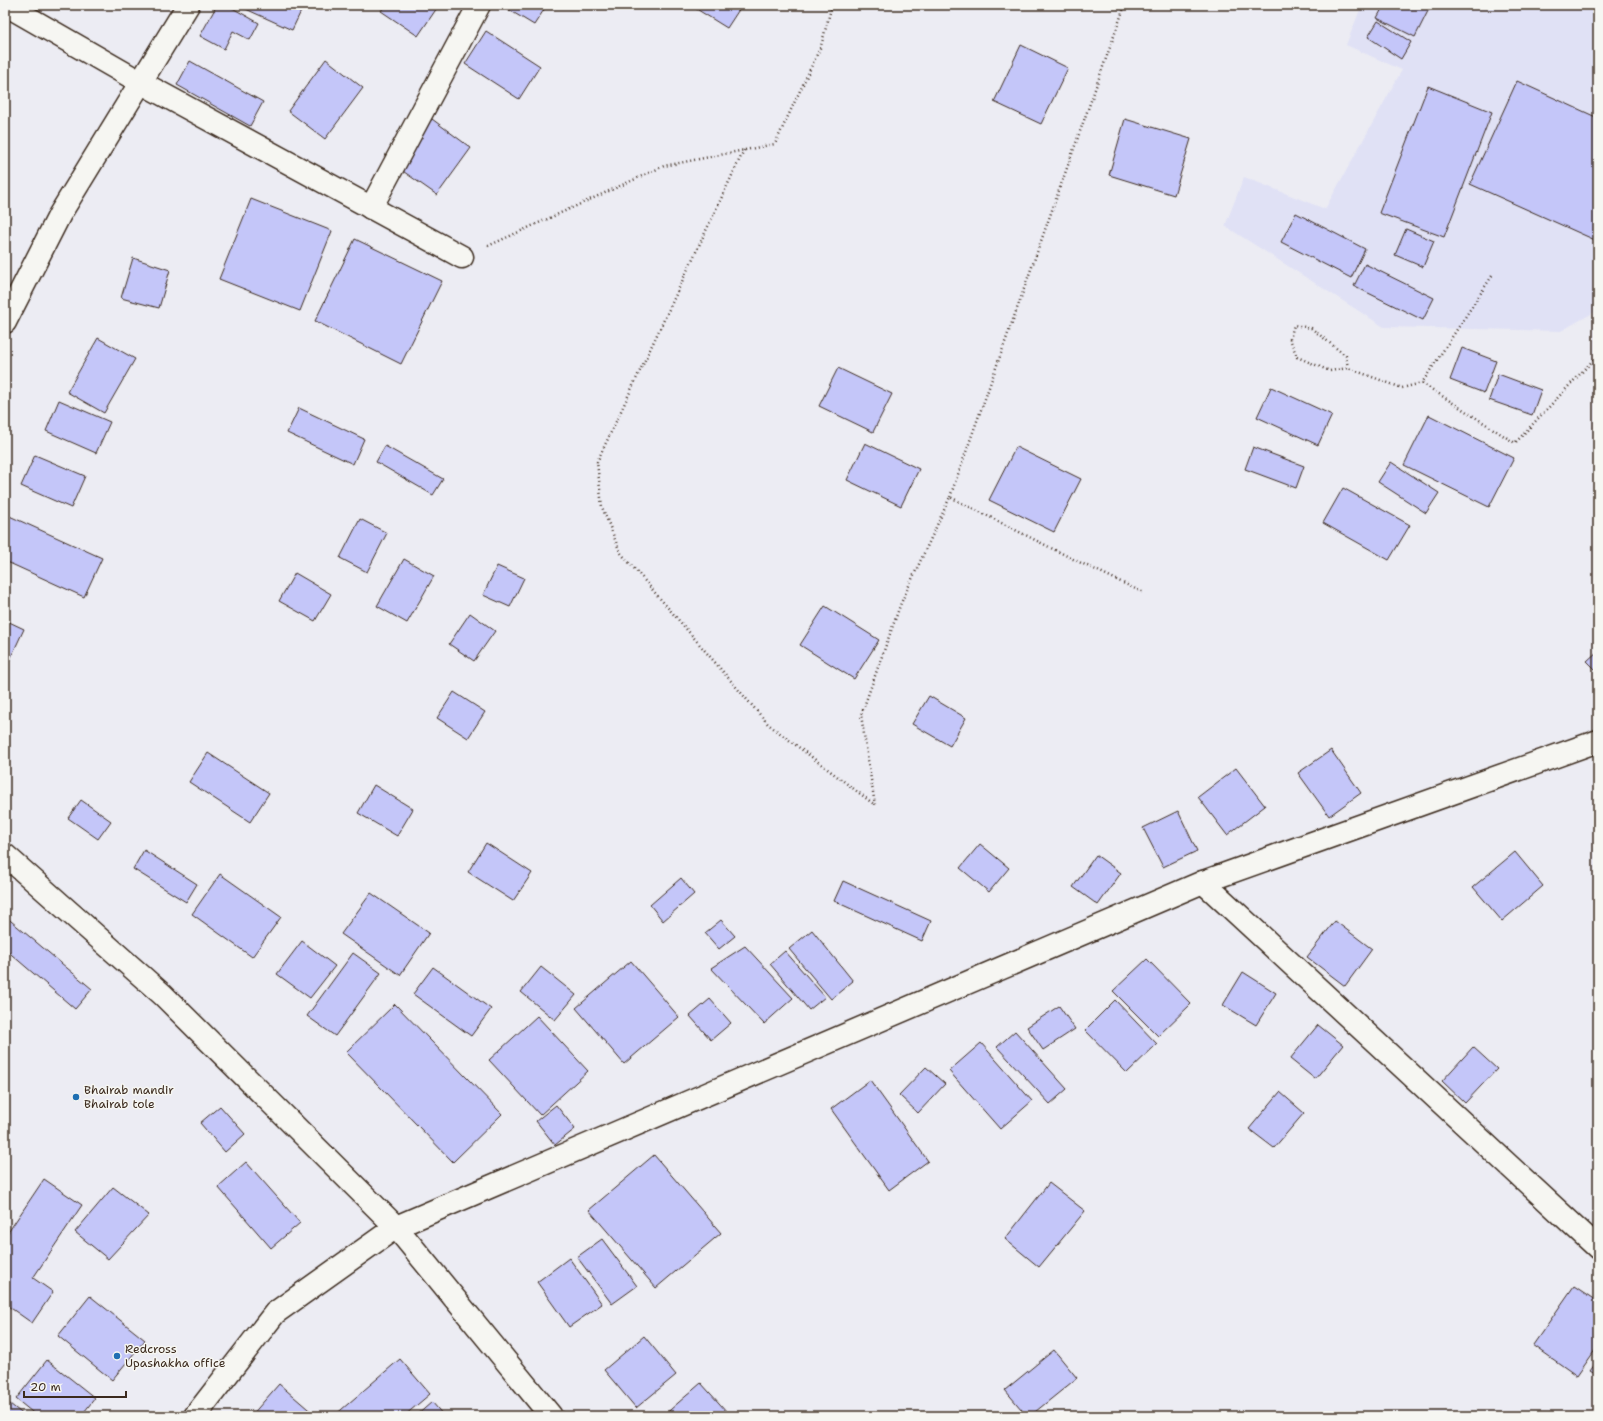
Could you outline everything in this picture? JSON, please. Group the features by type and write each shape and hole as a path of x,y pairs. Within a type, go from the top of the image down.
{"street":[{"path":"6,5 140,82 462,257"},
{"path":"5,322 60,214 188,5"},
{"path":"371,208 478,5"},
{"path":"195,1416 276,1313 396,1226 1203,882 1598,741"},
{"path":"5,855 163,995 396,1226 551,1416"},
{"path":"1203,882 1598,1248"}],"path":[{"path":"462,257 664,166 775,144 821,46 832,5"},
{"path":"744,150 597,462 602,507 620,552 768,724 875,805 861,715 901,603 950,498 1125,5"},
{"path":"1348,368 1346,356 1311,328 1294,325 1290,339 1297,357 1330,371 1348,368 1402,388 1422,383 1492,276"},
{"path":"1422,383 1515,443 1598,355"},
{"path":"950,498 1144,593"}],"shaded area":[{"path":"1362,5 1598,5 1598,310 1561,331 1384,327 1225,226 1244,177 1325,209 1402,70 1346,45"}],"building":[{"path":"217,5 227,5 259,23 250,40 233,31 224,49 200,36"},
{"path":"237,5 304,5 292,30"},
{"path":"385,5 439,5 418,36 381,11"},
{"path":"501,5 547,5 534,25"},
{"path":"690,5 742,5 727,28"},
{"path":"1384,5 1431,5 1415,37 1377,18"},
{"path":"1378,21 1411,42 1401,59 1368,37"},
{"path":"486,31 540,66 519,99 465,64"},
{"path":"1021,45 1068,68 1041,124 994,102"},
{"path":"326,59 363,88 325,139 288,111"},
{"path":"190,61 263,102 250,126 177,85"},
{"path":"1517,81 1598,118 1598,234 1595,240 1470,184"},
{"path":"1428,86 1492,112 1444,237 1379,213"},
{"path":"432,119 471,148 437,195 397,167"},
{"path":"1125,119 1191,139 1174,195 1109,175"},
{"path":"251,199 332,231 300,311 219,279"},
{"path":"1296,213 1365,249 1351,278 1281,242"},
{"path":"1406,229 1434,241 1423,267 1395,255"},
{"path":"355,239 442,281 401,364 315,321"},
{"path":"133,258 170,270 159,308 121,298"},
{"path":"1365,264 1434,298 1423,320 1354,286"},
{"path":"98,338 135,359 104,413 67,392"},
{"path":"1462,348 1496,361 1484,393 1450,380"},
{"path":"838,368 892,394 873,432 819,406"},
{"path":"1498,374 1541,390 1532,415 1489,400"},
{"path":"1271,387 1332,415 1318,445 1257,417"},
{"path":"59,400 110,422 96,453 46,431"},
{"path":"299,408 364,439 353,464 287,433"},
{"path":"1429,415 1514,458 1489,507 1404,465"},
{"path":"865,443 919,469 901,506 847,480"},
{"path":"385,446 443,479 433,495 376,462"},
{"path":"1016,447 1081,479 1054,532 989,500"},
{"path":"1253,447 1304,466 1296,488 1245,469"},
{"path":"35,455 85,476 71,508 21,486"},
{"path":"1391,462 1439,493 1426,513 1378,482"},
{"path":"1343,488 1410,525 1389,560 1323,523"},
{"path":"5,514 102,558 84,597 5,561"},
{"path":"360,519 387,533 367,572 340,558"},
{"path":"404,559 434,576 407,623 377,606"},
{"path":"497,566 524,578 510,607 483,595"},
{"path":"295,573 331,594 315,621 279,601"},
{"path":"825,606 879,640 854,679 800,645"},
{"path":"470,613 495,631 474,661 449,644"},
{"path":"5,620 24,629 5,670"},
{"path":"1598,651 1598,672 1587,661"},
{"path":"454,692 485,712 468,738 437,718"},
{"path":"929,696 966,718 950,746 912,724"},
{"path":"1331,750 1361,793 1329,816 1298,773"},
{"path":"208,753 269,793 250,822 189,782"},
{"path":"1236,768 1265,806 1227,835 1198,797"},
{"path":"374,785 413,809 397,836 358,813"},
{"path":"81,800 111,821 98,839 68,818"},
{"path":"1178,811 1197,851 1163,867 1143,828"},
{"path":"486,843 532,873 513,901 468,872"},
{"path":"980,844 1009,868 989,892 960,868"},
{"path":"144,850 197,884 186,902 133,869"},
{"path":"1515,852 1543,886 1502,921 1473,887"},
{"path":"1096,855 1121,873 1098,905 1073,887"},
{"path":"220,874 281,917 252,957 192,914"},
{"path":"681,878 694,894 663,921 650,905"},
{"path":"843,881 931,921 922,941 834,901"},
{"path":"371,893 429,933 400,975 341,934"},
{"path":"5,916 92,989 75,1009 5,949"},
{"path":"721,920 735,936 719,949 705,933"},
{"path":"1335,921 1372,949 1345,986 1307,957"},
{"path":"812,930 853,981 831,999 789,949"},
{"path":"302,941 335,966 310,998 277,974"},
{"path":"745,946 793,998 764,1024 711,968"},
{"path":"785,951 825,997 809,1010 770,964"},
{"path":"353,953 381,973 335,1036 307,1016"},
{"path":"1147,959 1191,1004 1158,1036 1113,991"},
{"path":"631,961 679,1017 624,1064 576,1008"},
{"path":"433,967 491,1009 471,1036 413,994"},
{"path":"541,967 576,995 555,1020 521,992"},
{"path":"1243,972 1276,993 1256,1025 1223,1005"},
{"path":"710,999 731,1023 711,1040 690,1016"},
{"path":"1115,1000 1157,1044 1127,1073 1085,1030"},
{"path":"395,1004 502,1114 453,1162 346,1052"},
{"path":"1059,1006 1075,1029 1043,1050 1027,1027"},
{"path":"537,1016 588,1071 540,1115 489,1060"},
{"path":"1318,1025 1343,1045 1315,1079 1290,1059"},
{"path":"1015,1031 1067,1089 1050,1104 997,1047"},
{"path":"981,1043 1032,1101 1000,1129 949,1071"},
{"path":"1473,1047 1497,1069 1465,1103 1442,1081"},
{"path":"926,1067 945,1084 918,1113 899,1095"},
{"path":"870,1080 928,1161 889,1190 831,1109"},
{"path":"1280,1092 1304,1113 1274,1148 1249,1129"},
{"path":"556,1105 575,1129 555,1145 536,1121"},
{"path":"220,1106 245,1134 225,1152 200,1123"},
{"path":"654,1155 721,1233 656,1288 589,1210"},
{"path":"246,1162 300,1223 271,1248 218,1187"},
{"path":"44,1179 82,1205 33,1278 53,1292 32,1323 5,1304 5,1237"},
{"path":"1049,1183 1085,1211 1039,1267 1005,1239"},
{"path":"113,1187 149,1215 108,1259 75,1232"},
{"path":"602,1239 637,1286 612,1304 577,1257"},
{"path":"569,1258 602,1304 569,1327 537,1282"},
{"path":"1574,1286 1598,1302 1598,1346 1577,1376 1533,1345"},
{"path":"90,1296 145,1340 112,1380 58,1336"},
{"path":"644,1336 676,1375 636,1408 604,1370"},
{"path":"1054,1350 1077,1378 1030,1416 1027,1416 1005,1390"},
{"path":"400,1359 430,1394 404,1416 334,1416"},
{"path":"1598,1359 1598,1375 1590,1370"},
{"path":"47,1360 95,1398 81,1416 37,1416 16,1399"},
{"path":"701,1383 728,1413 724,1416 663,1416"},
{"path":"279,1384 315,1415 251,1416"},
{"path":"5,1400 25,1416 5,1416"},
{"path":"432,1402 444,1416 416,1416"}],"place":[{"name":"Bhairab mandir Bhairab tole","path":"76,1097"},
{"name":"Redcross Upashakha office","path":"117,1356"}]}
